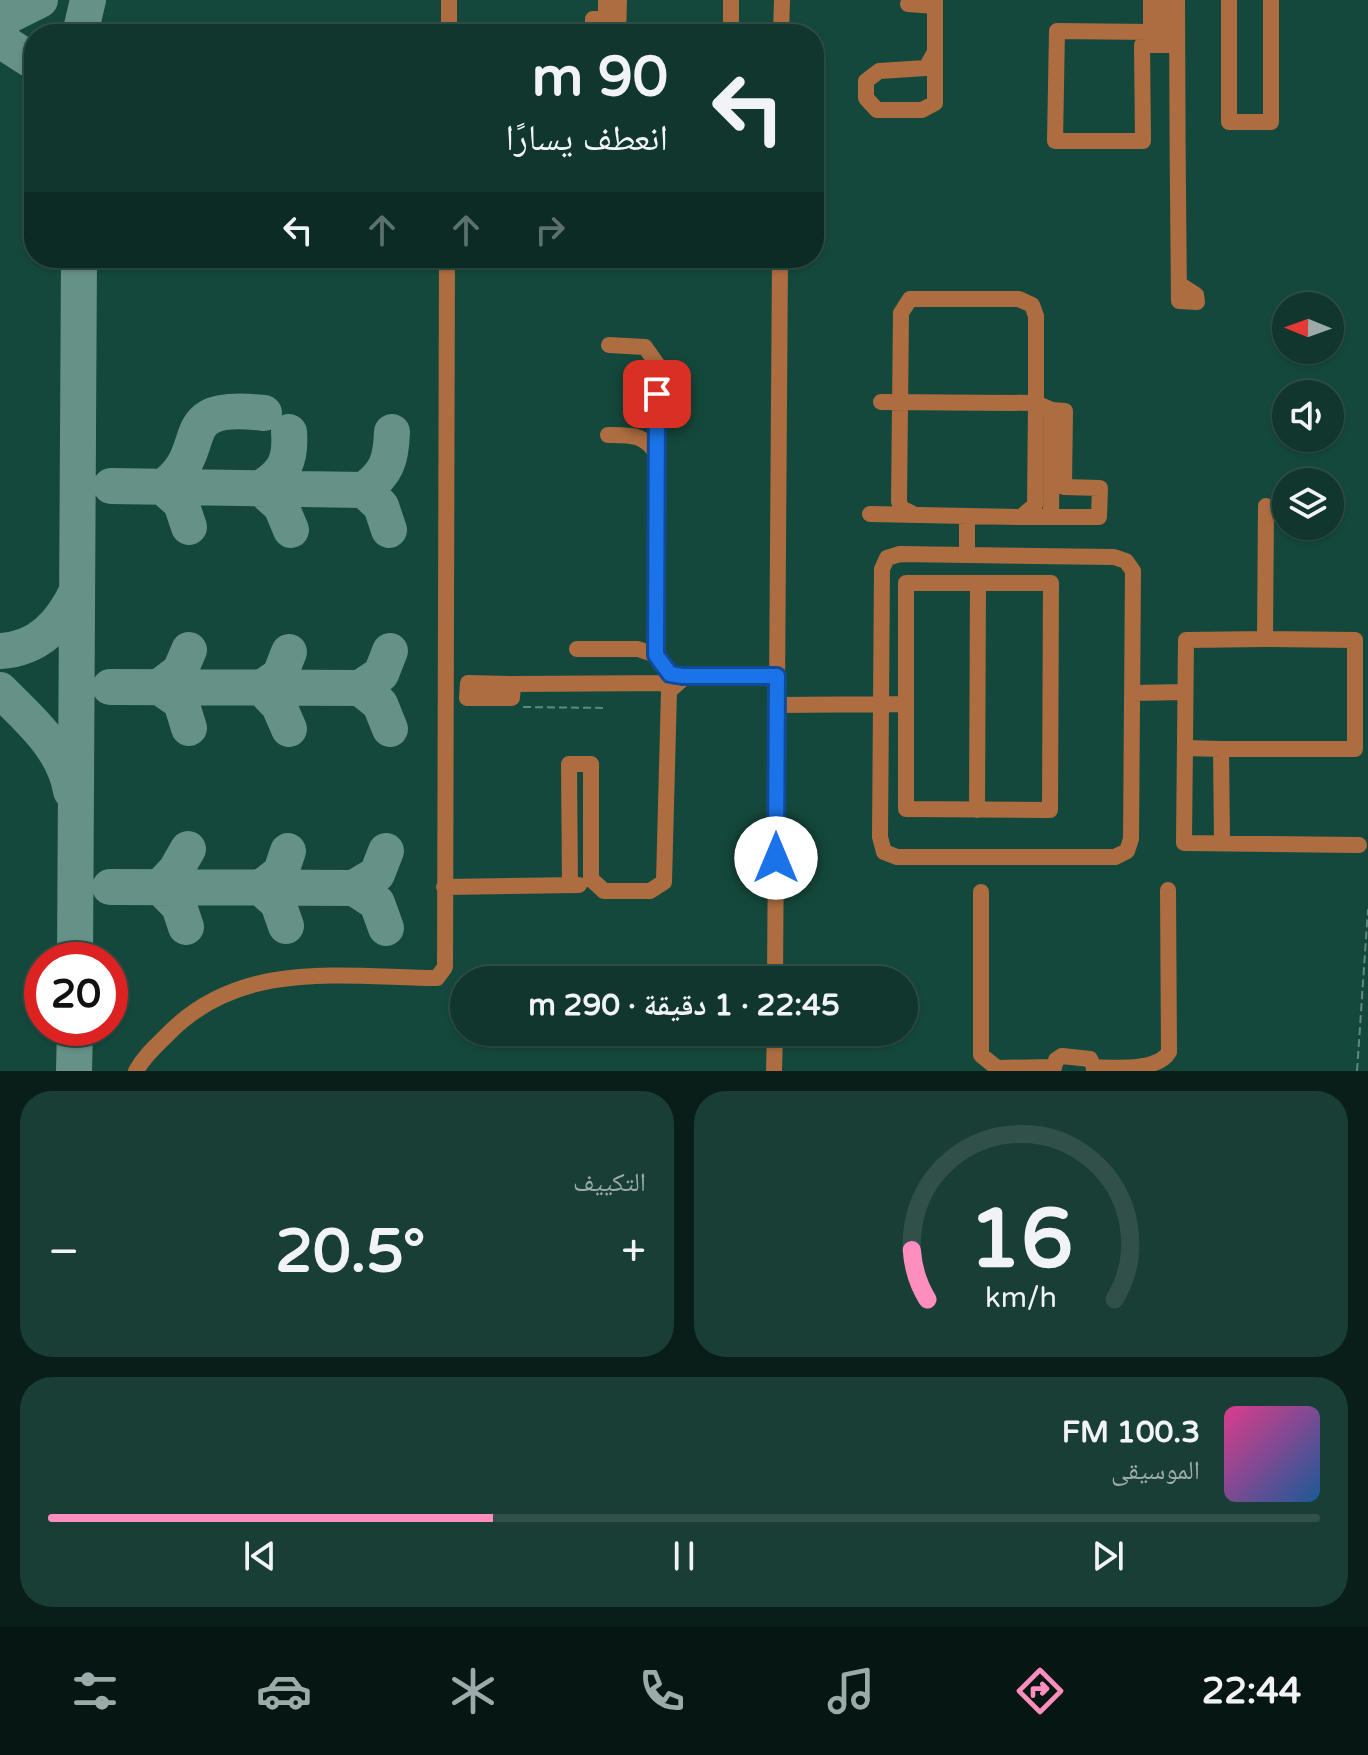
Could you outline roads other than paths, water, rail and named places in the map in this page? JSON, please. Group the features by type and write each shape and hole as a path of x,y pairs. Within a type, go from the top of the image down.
{"lane":[{"path":"449,0 449,24"},
{"path":"606,0 606,24"},
{"path":"618,24 619,0"},
{"path":"731,0 731,24"},
{"path":"781,24 782,0"},
{"path":"1151,0 1151,32 1057,31 1055,141 1143,141 1142,45 1177,45"},
{"path":"1165,0 1165,34 1177,45"},
{"path":"1177,0 1179,284"},
{"path":"1229,0 1229,122 1271,122 1271,0"},
{"path":"908,4 935,3 935,52 935,103 922,110 877,110 866,98 866,81 879,71 926,68 935,52"},
{"path":"136,1071 191,1010 247,983 299,976 437,978 445,967 447,268"},
{"path":"775,966 780,268"},
{"path":"915,515 901,508 899,501 901,313 910,299 918,297 1019,299 1032,305 1036,316 1035,505 1021,517"},
{"path":"609,345 635,344 653,354 657,364 655,683"},
{"path":"870,514 1099,517 1100,488 1064,487 1065,411 1052,410 1036,403 881,402"},
{"path":"1051,517 1052,410"},
{"path":"608,435 641,436 657,455"},
{"path":"1265,639 1266,506"},
{"path":"967,516 967,555"},
{"path":"900,554 1114,557 1126,561 1133,571 1132,693 1131,839 1127,851 1115,857 897,857 884,852 880,837 882,569 887,558 900,554"},
{"path":"906,583 978,583 1051,583 1050,810 906,809 906,583"},
{"path":"977,810 978,583"},
{"path":"1186,748 1355,749 1355,640 1186,640 1184,843 1359,845"},
{"path":"577,649 638,649 656,655 670,674 680,680"},
{"path":"513,684 655,683 777,676"},
{"path":"570,885 569,764 591,764 590,868 596,885 604,891 650,891 664,882 669,691 680,680"},
{"path":"1132,693 1185,692"},
{"path":"777,705 906,704"},
{"path":"1221,749 1222,843"},
{"path":"444,887 596,885"},
{"path":"981,892 981,1055 997,1068 1053,1069 1062,1056 1082,1056 1090,1059 1094,1069 1154,1069 1165,1061 1169,1052 1168,890"},
{"path":"774,1071 775,1046"}]}
